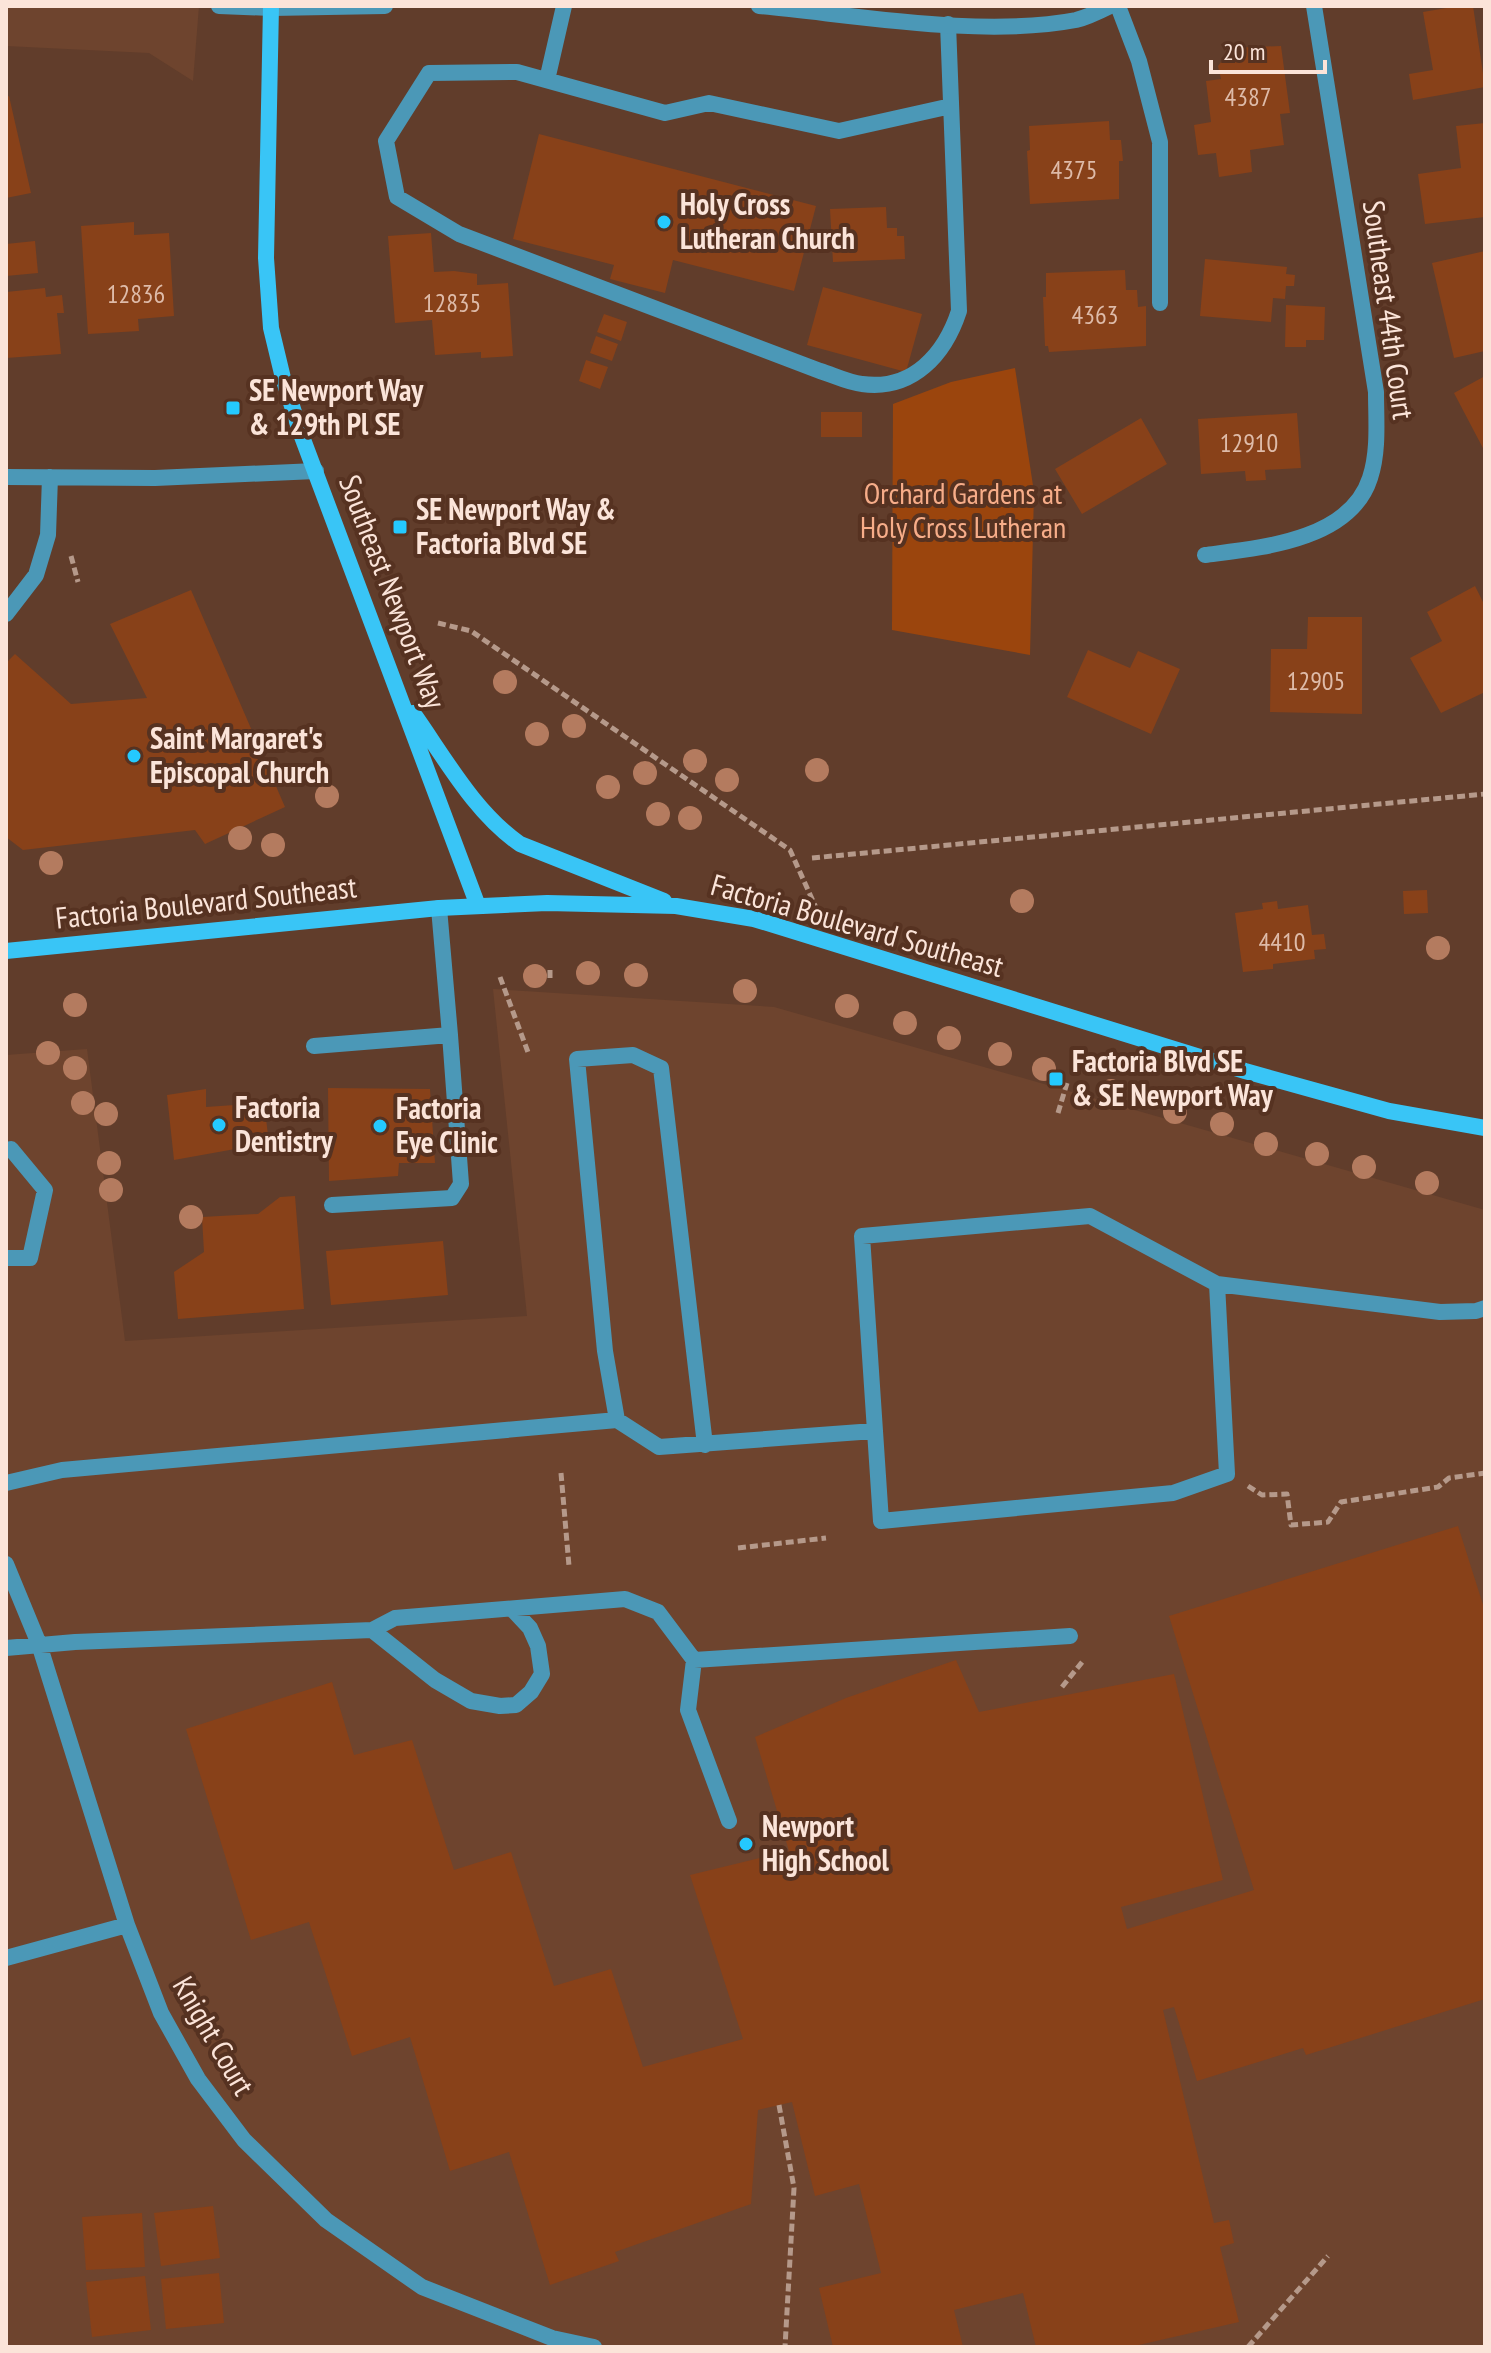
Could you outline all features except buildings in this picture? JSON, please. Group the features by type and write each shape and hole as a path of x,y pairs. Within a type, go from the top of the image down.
{"main road":[{"name":"Southeast Newport Way","path":"271,7 266,258 271,328 283,378 316,471 478,906"},
{"path":"400,695 500,830 520,844 676,906"},
{"name":"Factoria Boulevard Southeast","path":"6,951 439,908 547,903 676,906 754,919 1245,1071 1389,1111 1485,1128"}],"street":[{"path":"219,6 385,6"},
{"path":"547,80 564,6"},
{"path":"759,6 948,24 1028,25 1079,19 1110,6"},
{"path":"1118,6 1139,61 1160,142 1160,303"},
{"name":"Southeast 44th Court","path":"1205,555 1273,546 1307,536 1332,523 1354,505 1370,480 1376,443 1376,392 1314,6"},
{"path":"948,24 959,311 951,336 936,358 914,374 889,383 862,384 820,371 459,234 397,197 386,141 429,73 517,72 665,113 709,103 839,131 951,106"},
{"path":"6,477 155,478 316,471"},
{"path":"6,614 36,575 48,535 50,477"},
{"path":"332,1205 452,1198 461,1184 439,908"},
{"path":"314,1046 450,1035"},
{"path":"617,1420 605,1351 577,1059 633,1055 661,1068 705,1445"},
{"path":"6,1150 11,1149 45,1190 30,1258 6,1258"},
{"path":"1217,1284 1227,1474 1173,1493 881,1521 862,1236 1090,1216 1217,1284 1440,1312 1485,1308"},
{"path":"6,1483 62,1470 617,1420 659,1447 874,1431"},
{"name":"Knight Court","path":"6,1564 39,1644 127,1925 161,2013 198,2079 244,2140 326,2220 422,2287 552,2338 594,2347"},
{"path":"6,1648 372,1630 395,1618 625,1599 658,1612 694,1660 688,1710 729,1821"},
{"path":"372,1630 435,1680 471,1701 500,1706 516,1705 531,1692 542,1674 538,1646 530,1628 513,1610"},
{"path":"694,1660 1070,1636"},
{"path":"6,1958 127,1925"}],"path":[{"path":"71,555 78,582"},
{"path":"438,623 471,631 790,850 832,943"},
{"path":"812,858 1485,794"},
{"path":"550,970 550,978"},
{"path":"500,977 529,1055"},
{"path":"1058,1113 1067,1083"},
{"path":"561,1473 569,1566"},
{"path":"1227,1474 1262,1495 1287,1494 1291,1525 1328,1522 1341,1502 1438,1487 1449,1478 1485,1473"},
{"path":"738,1548 826,1538"},
{"path":"1062,1687 1083,1661"},
{"path":"779,2105 794,2188 785,2347"},
{"path":"1248,2347 1328,2256"}],"shaded area":[{"path":"6,6 199,6 193,81 149,53 6,46"},
{"name":"Newport High School","path":"493,989 774,1007 1485,1210 1485,2347 6,2347 6,1055 87,1049 125,1341 527,1316"}],"green space":[{"name":"Orchard Gardens at Holy Cross Lutheran","path":"1015,368 1034,492 1030,655 892,630 893,404 951,382"}],"place":[{"name":"Holy Cross Lutheran Church","path":"664,222"},
{"name":"SE Newport Way & 129th Pl SE","path":"233,408"},
{"name":"SE Newport Way & Factoria Blvd SE","path":"400,527"},
{"name":"Saint Margaret's Episcopal Church","path":"134,756"},
{"name":"Factoria Blvd SE & SE Newport Way","path":"1056,1079"},
{"name":"Factoria Dentistry","path":"219,1125"},
{"name":"Factoria Eye Clinic","path":"380,1126"},
{"name":"Newport High School","path":"746,1844"}]}
